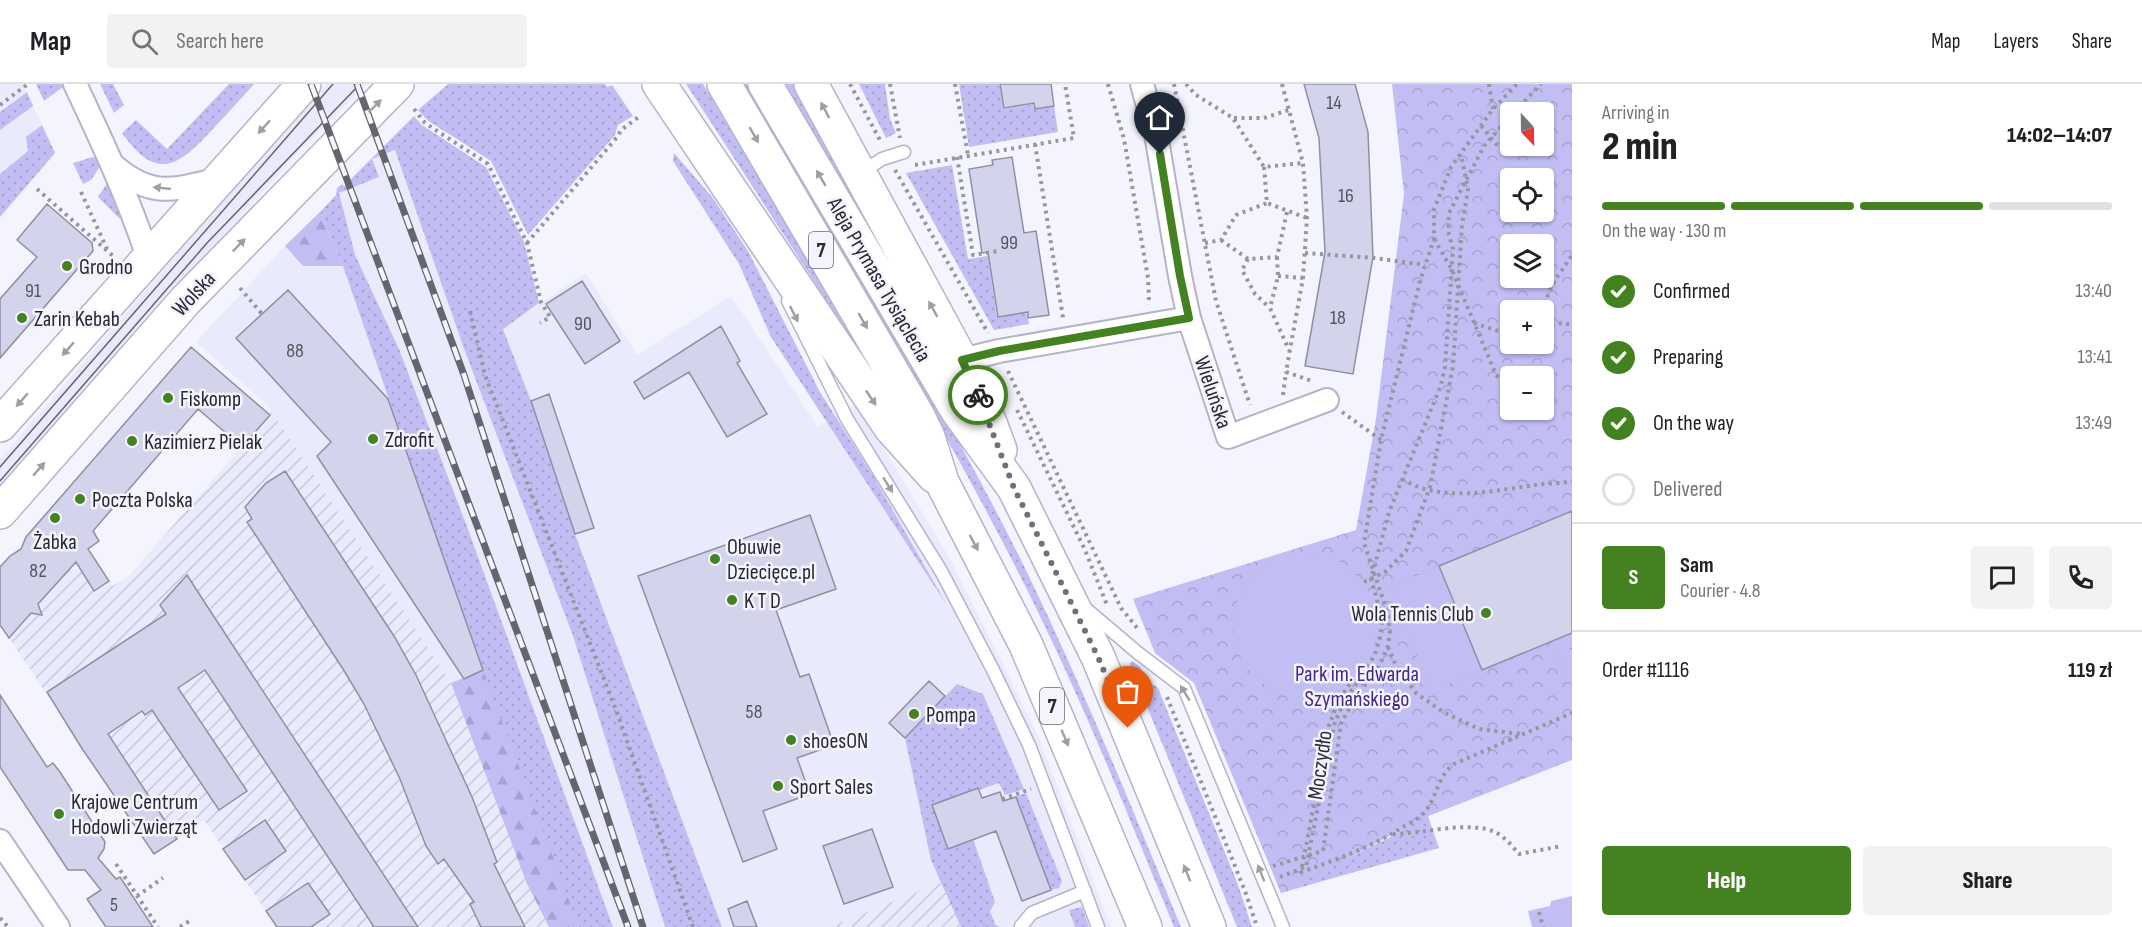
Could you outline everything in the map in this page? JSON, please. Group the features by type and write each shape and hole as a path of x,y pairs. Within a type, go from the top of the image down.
{"main road":[{"path":"0,425 216,180 304,84"},
{"path":"659,84 891,428 923,461 947,491"},
{"name":"Aleja Prymasa Tysiąclecia","path":"724,84 918,416 947,491 1026,645 1145,927"},
{"name":"Aleja Prymasa Tysiąclecia","path":"765,84 957,410 1014,488 1098,657 1209,927"},
{"path":"811,84 874,172 970,348 990,423 1014,488"},
{"name":"Wolska","path":"0,512 186,300 405,97"}],"street":[{"path":"75,84 113,165 148,257"},
{"name":"Wieluńska","path":"1142,84 1156,134 1189,318 1228,437 1327,400"},
{"path":"113,165 139,184 158,189 175,189 216,180"},
{"path":"970,348 999,351 1189,318"},
{"path":"0,841 57,927"}],"lane":[{"path":"874,172 882,159 904,152"},
{"path":"740,205 847,419 941,571 993,670 1029,745 1098,927"},
{"path":"1065,592 1184,688 1283,927"},
{"path":"1021,926 1032,913 1085,891"}],"path":[{"path":"0,105 28,84"},
{"path":"890,84 901,141 892,143"},
{"path":"955,84 968,155"},
{"path":"874,172 1074,138 1065,84"},
{"path":"1108,84 1124,139 1148,278 1149,298 1143,309"},
{"path":"1174,84 1216,301 1246,395 1255,415"},
{"path":"1186,84 1196,95 1233,118 1264,167 1267,203"},
{"path":"1282,84 1303,163 1307,218 1303,278 1283,396"},
{"path":"1489,84 1493,109"},
{"path":"1500,379 1473,323 1452,270 1434,238 1434,209 1451,167 1493,109 1517,84"},
{"path":"1524,102 1541,84"},
{"path":"405,97 425,123 488,164 527,243 541,302 549,317 540,323"},
{"path":"1233,118 1264,118 1289,110"},
{"path":"527,243 621,130 640,116"},
{"path":"1481,126 1490,139 1500,145"},
{"path":"1500,128 1484,146 1449,213 1448,231 1453,249 1445,367 1441,385 1389,512 1371,579 1380,615 1380,637 1375,654 1345,700 1335,722 1306,856 1300,872 1350,855 1392,834 1421,816 1428,808 1444,771 1454,764 1572,713"},
{"path":"1035,144 1064,323"},
{"path":"877,146 882,145"},
{"path":"1364,582 1395,564 1406,551 1429,490 1453,366 1462,225 1468,190 1461,153"},
{"path":"957,157 973,255 998,251"},
{"path":"1264,167 1303,163"},
{"path":"37,189 111,254 81,192"},
{"path":"1221,240 1236,215 1267,203 1307,218"},
{"path":"1270,308 1278,276 1277,257 1287,212"},
{"name":"Moczydło","path":"1306,856 1323,851 1341,723 1360,690 1377,671 1388,646 1390,631 1388,611 1364,543 1381,440 1425,265 1434,238"},
{"path":"1204,243 1221,240 1248,259 1277,257"},
{"path":"1305,253 1374,258 1425,265"},
{"path":"1546,300 1553,281 1572,255"},
{"path":"1248,259 1242,270 1255,294 1270,308 1289,350"},
{"path":"1278,276 1303,278"},
{"path":"240,288 262,314"},
{"path":"470,311 485,375 616,710 693,927"},
{"path":"1473,323 1500,332"},
{"path":"1554,324 1572,325"},
{"path":"970,348 990,335"},
{"path":"1286,372 1322,385 1327,400 1381,440"},
{"path":"1402,479 1417,488 1459,495 1572,481"},
{"path":"1388,646 1397,668 1416,693 1443,712 1479,729 1523,734"},
{"path":"1306,856 1329,726 1338,701 1354,678"},
{"path":"1163,687 1245,891 1257,927"},
{"path":"1002,799 1031,789"},
{"path":"1392,834 1413,834 1465,826 1492,831 1502,837 1519,854 1562,846"},
{"path":"1269,867 1306,856"},
{"path":"116,864 158,927"},
{"path":"1274,879 1301,868"},
{"path":"137,896 163,878"},
{"path":"1539,912 1543,927"},
{"path":"0,918 8,927"},
{"path":"180,927 191,920"}],"shaded area":[{"path":"0,84 23,84 55,153 0,217"},
{"path":"327,84 367,84 297,154 115,355 0,489 0,459 265,152"},
{"path":"396,150 463,346 573,636 665,927 549,927 527,884 451,683 267,405 196,342 285,246 303,266 340,197 339,192 378,177 372,159"},
{"path":"586,273 637,355 731,296 818,427 857,404 948,555 1039,738 1111,927 722,927 575,534 531,401 502,329"},
{"path":"272,412 451,683 527,884 549,927 277,927 204,820 154,854 9,638 69,570 78,567 76,561 87,549 112,586 129,576"},
{"path":"958,876 978,927 829,927"}],"green space":[{"path":"36,84 61,84 63,87 44,101"},
{"path":"100,84 113,84 124,105 114,113"},
{"path":"229,84 254,84 198,145 175,161 165,164 155,163 145,158 122,133 136,120 167,149"},
{"path":"448,84 605,84 607,87 612,85 633,116 618,125 615,135 528,235 491,161 427,120 418,110"},
{"path":"686,84 703,84 878,380"},
{"path":"738,84 748,84 925,381 991,502 1065,654 1181,927 1174,927 1078,699 1036,608 982,503 880,322"},
{"path":"779,84 798,84 965,394"},
{"path":"859,84 885,84 890,119 896,133 886,138"},
{"path":"959,84 999,84 1004,109 1033,104 1034,109 1054,106 1058,132 969,147"},
{"name":"Park im. Edwarda Szymańskiego","path":"1392,84 1572,84 1572,759 1428,816 1281,893 1194,683 1155,653 1133,599 1356,530 1376,419 1404,194"},
{"path":"27,92 33,106 0,130 0,112"},
{"path":"414,116 422,125 486,167 524,242 539,303 503,329 531,401 575,534 722,927 665,927 573,636 463,346 395,150 372,159 379,177 339,193 355,255 399,349 466,524 613,927 579,927 547,845 457,598 343,266 320,212 336,195 337,188 342,184 344,186"},
{"path":"42,125 55,153 0,217 0,174 28,151 26,137"},
{"path":"674,153 713,198 748,251 820,392 875,479 948,607 771,337 739,264 673,161"},
{"path":"93,157 101,165 91,180 83,184 73,163"},
{"path":"952,165 968,259 988,256 997,317 1026,312 1029,324 994,330 906,173"},
{"path":"108,182 124,215 122,218 119,218 98,197"},
{"path":"320,212 343,266 303,266 285,246"},
{"name":"Wola Tennis Club","path":"1572,511 1572,687 1552,641 1432,691 1389,587"},
{"path":"1305,553 1333,558 1356,574 1372,597 1377,625 1372,653 1356,676 1333,692 1305,697 1277,692 1254,676 1238,653 1233,625 1238,597 1254,574 1277,558"},
{"path":"1132,661 1140,667 1145,679 1158,688 1237,882 1252,927 1237,927 1130,665"},
{"path":"483,670 579,927 549,927 527,884 451,683"},
{"path":"957,684 983,694 1024,789 1005,795 999,783 979,790 977,788 932,805 948,848 973,839 995,902 990,911 995,924 999,927 961,927 931,860 905,738"},
{"path":"1572,720 1572,760 1428,816 1439,848 1281,893 1277,883 1343,860 1389,838"},
{"path":"1026,793 1062,881 1059,888 1051,890 1016,797"},
{"path":"1572,896 1572,927 1532,927 1528,911 1550,906 1551,901"},
{"path":"1082,907 1089,927 1075,927 1069,910"}],"building":[{"path":"1000,84 1051,84 1054,106 1035,109 1034,103 1004,108"},
{"path":"1304,84 1355,84 1368,132 1373,257 1353,374 1305,366 1325,252 1319,138"},
{"path":"1012,157 1024,233 1036,231 1049,315 1028,318 1028,312 998,317 988,252 982,253 969,169 993,165 992,160"},
{"path":"47,204 92,243 93,251 0,358 0,299 37,257 17,240"},
{"path":"582,281 620,341 585,364 546,304"},
{"path":"288,290 388,399 483,670 464,679 317,456 331,442 236,338"},
{"path":"721,326 740,361 737,363 767,414 727,437 689,372 644,399 634,382"},
{"path":"191,347 270,415 242,447 198,409 93,531 99,541 88,549 109,581 94,591 76,562 38,604 42,615 31,613 9,638 0,625 0,567 10,556 21,549 26,537"},
{"path":"549,394 594,528 575,534 531,401"},
{"path":"285,471 394,636 416,675 472,797 497,862 494,864 525,927 481,927 470,904 474,902 444,859 438,864 426,846 400,779 364,704 247,522 252,519 245,507 266,483"},
{"name":"Wola Tennis Club","path":"1572,511 1572,633 1482,670 1439,566"},
{"path":"810,515 836,589 776,610 800,677 809,674 834,745 797,758 810,794 763,811 777,849 743,862 638,576"},
{"path":"187,575 418,927 374,927 205,670 178,688 247,791 219,810 152,710 145,715 142,711 108,734 177,839 154,854 81,747 47,692 166,614 160,605"},
{"path":"929,681 945,696 905,738 889,723"},
{"path":"0,695 47,767 53,763 60,772 105,842 104,849 98,858 116,879 120,877 153,927 106,927 87,899 101,890 85,870 68,870 0,767"},
{"path":"978,788 982,798 1000,792 1003,801 1016,797 1051,890 1022,901 996,831 948,849 932,805"},
{"path":"265,820 286,851 245,880 223,849"},
{"path":"872,829 893,887 844,904 823,846"},
{"path":"308,883 330,914 311,927 277,927 266,911"},
{"path":"747,901 757,927 734,927 728,909"}],"tram line":[{"path":"0,467 333,84"},
{"path":"0,481 207,243 360,84"}],"railway":[{"path":"311,84 628,927"},
{"path":"357,84 464,375 643,927"}],"way so far":[{"path":"978,395 1009,477 1098,657 1128,728"}],"place":[{"name":"Grodno","path":"67,266"},
{"name":"Zarin Kebab","path":"22,318"},
{"name":"Fiskomp","path":"168,398"},
{"name":"Zdrofit","path":"373,439"},
{"name":"Kazimierz Pielak","path":"132,441"},
{"name":"Poczta Polska","path":"80,499"},
{"name":"Żabka","path":"55,518"},
{"name":"Obuwie Dziecięce.pl","path":"715,559"},
{"name":"K T D","path":"732,600"},
{"name":"Wola Tennis Club","path":"1486,613"},
{"name":"Pompa","path":"914,714"},
{"name":"shoesON","path":"791,740"},
{"name":"Sport Sales","path":"778,786"},
{"name":"Krajowe Centrum Hodowli Zwierząt","path":"59,814"}],"route":[{"path":"978,395 962,360 999,351 1189,318 1160,154"}]}
